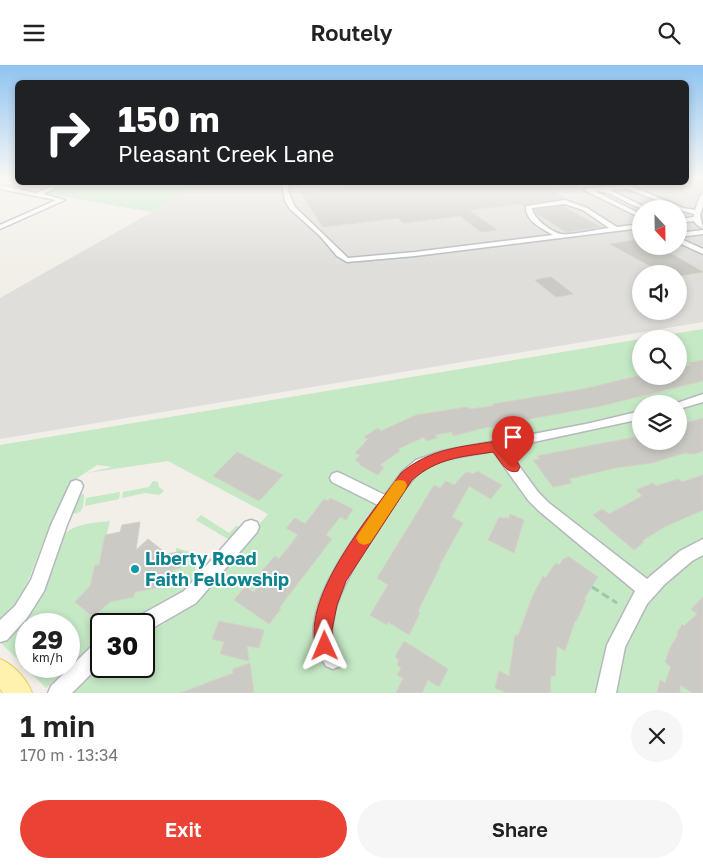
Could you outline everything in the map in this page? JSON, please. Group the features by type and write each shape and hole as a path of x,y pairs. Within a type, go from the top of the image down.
{"main road":[{"path":"0,671 20,693"}],"street":[{"path":"0,227 43,208"},
{"path":"292,208 295,214 323,236 338,255 347,260 561,237 632,227"},
{"path":"529,208 528,211 531,217 561,237"},
{"path":"582,208 597,216 600,221 616,229"},
{"path":"679,208 700,223"},
{"path":"700,223 702,208"},
{"path":"690,220 700,223"},
{"path":"688,230 700,223"},
{"path":"688,242 703,241"},
{"path":"688,245 702,251"},
{"path":"687,403 703,398"},
{"path":"333,659 325,646 322,630 338,577 406,477 421,464 447,455 632,417"},
{"path":"497,446 533,496 544,507 648,591"},
{"path":"337,478 388,503"},
{"path":"0,633 21,612 38,585 59,525 76,486"},
{"path":"155,618 190,597 252,527"},
{"path":"606,693 616,645 641,598 683,558 703,546"},
{"path":"58,693 90,662"}],"path":[{"path":"592,587 617,603"}],"shaded area":[{"path":"158,208 632,208 632,255 688,255 688,208 703,208 703,322 655,330 632,330 632,334 0,439 0,298"}],"green space":[{"path":"130,208 158,208 151,212"},
{"path":"703,329 703,693 67,693 90,673 90,678 155,678 155,629 165,623 165,617 177,615 187,609 268,514 168,461 86,473 113,467 97,465 67,485 78,495 84,494 82,508 73,514 55,512 21,599 0,621 0,445 632,340 632,385 687,385 687,332"},
{"path":"153,481 158,482 159,487 164,491 159,495 145,493 122,498 123,492 149,487"},
{"path":"120,492 119,499 85,506 86,498"},
{"path":"201,515 229,533 236,526 243,528 231,541 196,520"},
{"path":"110,521 99,565 95,566 90,586 75,602 90,614 90,651 80,660 80,613 30,613 41,597 63,536 72,528"},
{"path":"176,548 191,552 195,564 195,574 192,582 180,595 148,613 98,613 110,602 134,597 135,592 171,585 172,570 181,568 182,552 176,553"},
{"path":"15,629 15,657 1,643"},
{"path":"36,678 58,678 46,688"}],"building":[{"path":"311,208 484,208 469,210 497,230 481,232 460,216 403,223 398,218 323,227"},
{"path":"566,208 601,227 566,232 534,210"},
{"path":"632,240 632,255 674,255 703,272 687,275 687,265 648,265 610,244"},
{"path":"551,277 573,294 556,297 535,280"},
{"path":"703,360 703,381 687,385 687,366 691,365 688,363"},
{"path":"632,377 632,385 687,385 646,395 632,395 632,398 601,406 524,420 526,422 484,428 453,436 452,432 435,435 437,438 426,441 424,437 398,449 400,451 380,465 384,467 378,475 355,460 360,455 355,453 368,439 364,437 378,428 381,431 416,415 467,407 471,409 493,406 493,404 583,389"},
{"path":"703,418 703,451 694,454 685,453 652,463 615,468 569,479 572,483 553,487 533,460 540,459 537,456 632,438 632,450 687,450 687,423"},
{"path":"237,452 283,475 259,501 213,476"},
{"path":"477,471 502,485 491,499 469,486 452,517 463,523 439,566 409,635 388,622 387,625 370,615 388,585 377,578 434,485 440,488 446,481 454,485 466,472 474,474"},
{"path":"703,475 703,510 664,527 642,541 644,542 634,550 593,515 602,509 609,514 642,496 636,490 653,483 656,486 678,479 682,482"},
{"path":"330,498 353,509 346,520 340,517 326,535 332,539 269,624 234,600 245,587 254,592 265,579 259,574 275,556 279,559 298,535 286,528 295,518 305,524 324,499 328,501"},
{"path":"510,514 524,520 514,553 488,540 499,517 509,519"},
{"name":"Liberty Road Faith Fellowship","path":"140,522 136,550 148,539 167,554 182,551 181,568 172,570 171,585 135,592 134,597 110,602 98,613 90,614 75,602 90,586 95,565 99,565 105,535 120,532 122,525"},
{"path":"568,556 598,577 584,599 586,600 575,621 565,651 557,646 555,677 551,675 550,693 506,693 495,688 499,671 509,676 515,635 518,636 533,595 543,576 545,578 556,563 559,565"},
{"path":"703,597 703,693 693,693 680,685 680,693 657,693 660,680 665,683 671,667 665,662 670,648 678,635 677,633 682,624 684,626 697,614 691,609"},
{"path":"219,621 264,630 259,648 247,646 249,661 220,654 224,642 212,639"},
{"path":"404,641 448,669 439,687 428,680 422,693 396,693 403,678 397,675 401,668 397,665 399,660 395,657"},
{"path":"250,663 254,693 180,693 233,673 233,669"}],"slow traffic":[{"path":"364,538 400,485"}],"place":[{"name":"Liberty Road Faith Fellowship","path":"135,569"}],"route":[{"path":"325,646 322,630 338,577 406,477 421,464 431,459 497,446 513,467"}]}
